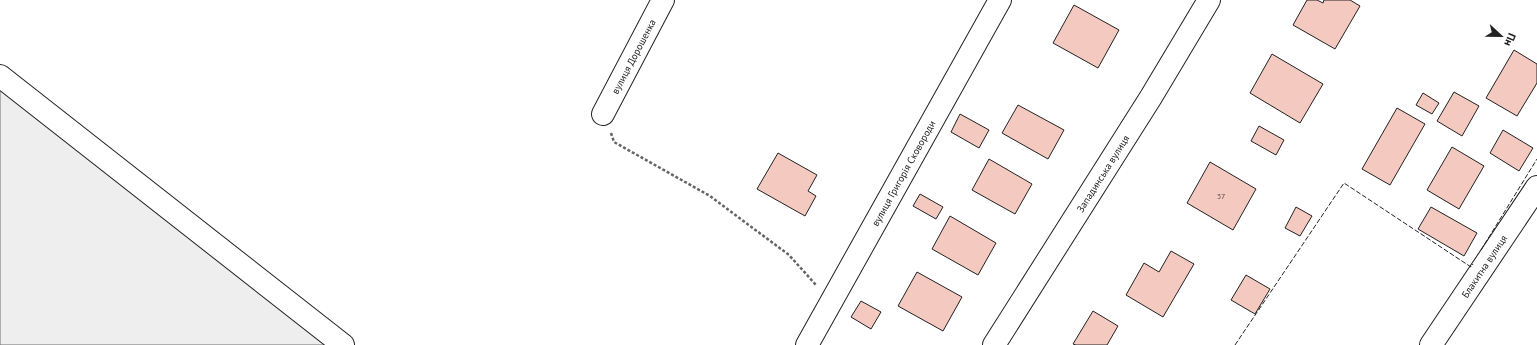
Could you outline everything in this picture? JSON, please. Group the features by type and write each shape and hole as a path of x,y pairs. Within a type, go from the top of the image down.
{"street":[{"name":"вулиця Дорошенка","path":"603,114 663,0"},
{"name":"вулиця Григорія Сковороди","path":"806,345 1000,0"},
{"name":"Западинська вулиця","path":"994,345 1210,0"},
{"path":"0,76 343,345"},
{"name":"Блакитна вулиця","path":"1431,345 1537,187"}],"path":[{"path":"603,114 614,142 710,196 789,255 831,302"}],"shaded area":[{"path":"0,76 343,345 0,345"}],"building":[{"path":"1307,0 1317,0 1323,3 1324,0 1350,0 1360,6 1335,49 1293,25"},
{"path":"1074,5 1119,30 1098,68 1053,43"},
{"path":"1514,50 1537,64 1537,83 1517,116 1486,98"},
{"path":"1272,54 1323,84 1300,123 1250,93"},
{"path":"1454,92 1479,106 1462,136 1437,121"},
{"path":"1423,93 1439,103 1432,114 1416,105"},
{"path":"1018,105 1064,130 1048,159 1002,133"},
{"path":"1397,108 1425,124 1390,185 1362,169"},
{"path":"960,114 989,130 979,148 951,132"},
{"path":"1259,126 1284,140 1276,155 1251,141"},
{"path":"1503,130 1533,148 1519,171 1490,153"},
{"path":"1452,147 1484,166 1459,209 1427,190"},
{"path":"778,153 817,175 808,191 816,196 805,216 757,189"},
{"path":"989,159 1032,184 1015,214 972,190"},
{"path":"1210,162 1256,189 1233,230 1187,203"},
{"path":"920,194 943,207 936,219 913,206"},
{"path":"1296,207 1312,216 1300,236 1285,228"},
{"path":"1431,207 1477,233 1464,256 1418,229"},
{"path":"950,216 996,243 978,275 932,249"},
{"path":"1171,251 1194,264 1163,317 1126,295 1144,263 1159,272"},
{"path":"917,272 962,297 943,331 898,306"},
{"path":"1246,275 1270,289 1255,314 1231,300"},
{"path":"861,301 881,312 871,329 851,317"},
{"path":"1093,311 1118,326 1107,345 1073,344"}],"fence":[{"path":"1481,250 1537,159"},
{"path":"1235,345 1344,183 1471,267 1473,264"}]}
